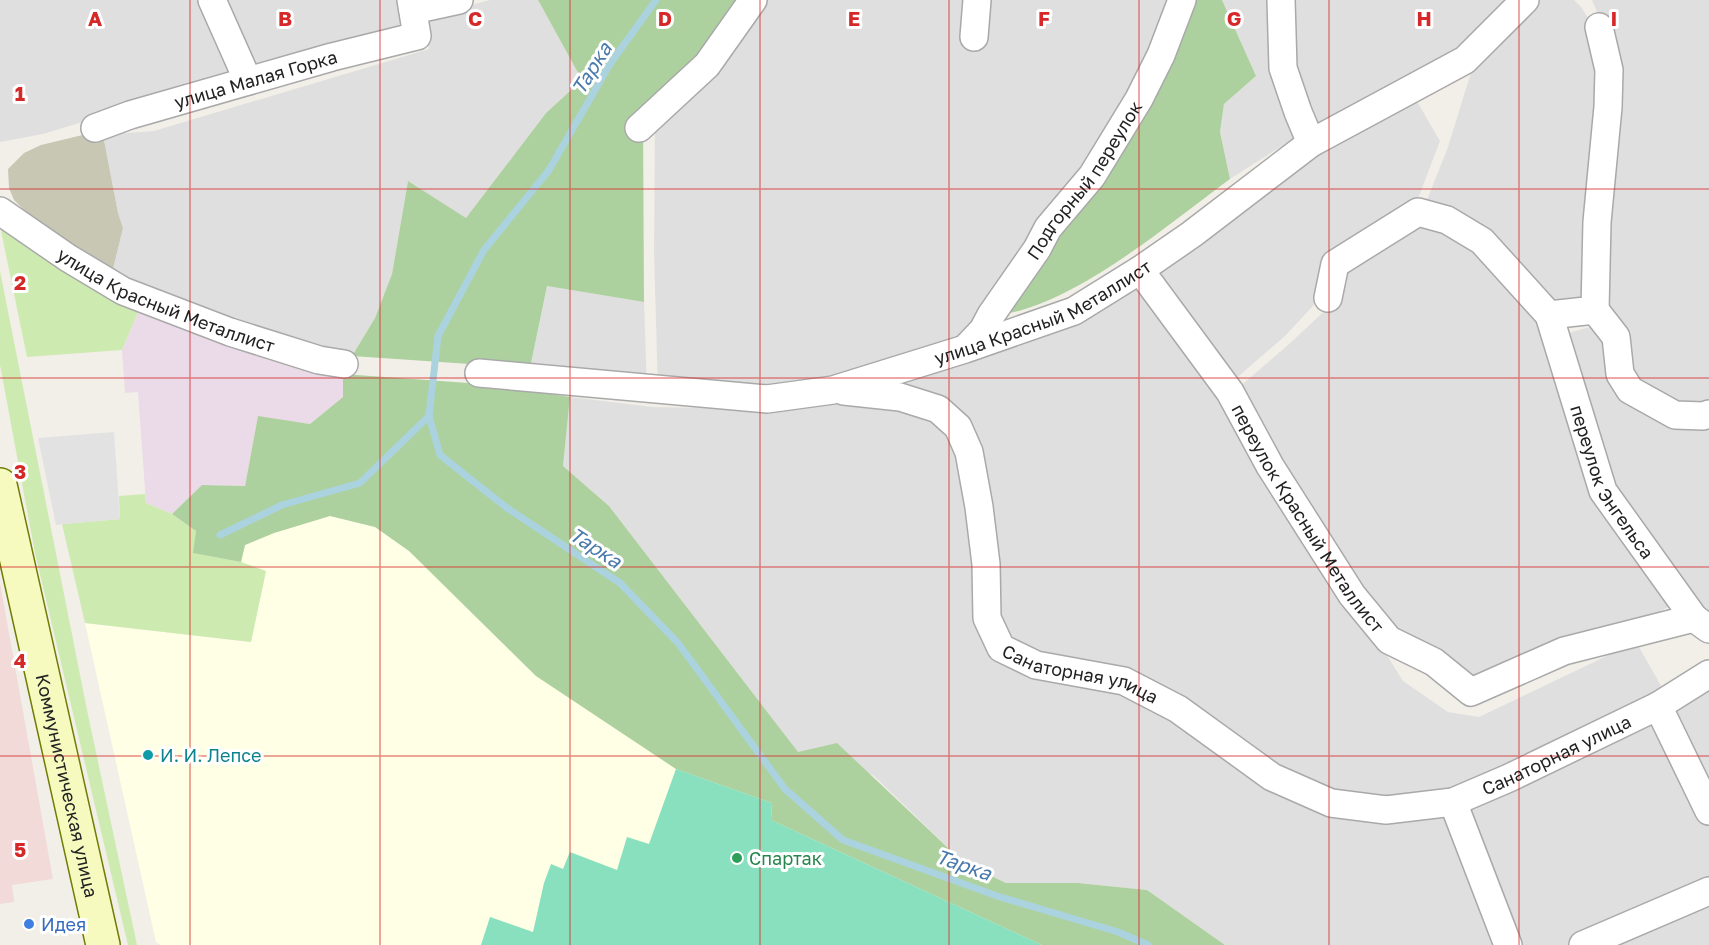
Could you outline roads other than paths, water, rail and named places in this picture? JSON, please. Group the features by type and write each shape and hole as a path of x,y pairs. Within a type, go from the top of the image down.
{"main road":[{"name":"Коммунистическая улица","path":"0,485 103,945"}],"street":[{"path":"212,0 248,81"},
{"name":"улица Малая Горка","path":"96,128 130,115 332,57 414,15 459,0"},
{"path":"639,128 707,65 753,0"},
{"path":"974,37 977,0"},
{"name":"Подгорный переулок","path":"965,349 983,330 1037,249 1047,228 1092,176 1138,99 1161,55 1182,0"},
{"path":"1281,0 1283,68 1311,143"},
{"name":"улица Красный Металлист","path":"479,373 767,399 833,390 965,349 1074,310 1140,270 1192,234 1311,143 1465,60 1525,0"},
{"path":"1599,27 1609,70 1608,107 1597,222 1595,310 1616,337 1620,374 1630,390 1675,415 1703,416 1709,414"},
{"name":"улица Красный Металлист","path":"0,211 68,258 123,291 230,332 319,360 344,364"},
{"name":"переулок Энгельса","path":"1328,298 1335,264 1418,212 1447,220 1482,241 1549,315 1603,491 1701,624"},
{"name":"переулок Красный Металлист","path":"1140,270 1230,392 1270,466 1352,595 1389,640 1434,662 1471,692 1564,651 1701,624"},
{"path":"1549,315 1595,310"},
{"name":"Санаторная улица","path":"833,390 900,397 938,409 958,427 969,452 979,507 986,564 987,618 1001,648 1036,664 1124,681 1178,709 1272,777 1331,803 1386,810 1453,802 1509,778 1658,706 1709,674"},
{"path":"1658,706 1709,811"},
{"path":"1453,802 1508,945"},
{"path":"1582,945 1709,891"}],"waterway":[{"name":"Тарка","path":"656,0 610,64 549,170 484,250 438,336 429,416 440,455 507,508 620,583 678,643 785,789 843,840 997,896 1118,932 1148,945"},
{"path":"220,535 282,505 360,483 429,416"}],"place":[{"name":"И. И. Лепсе","path":"148,755"},
{"name":"Спартак","path":"737,858"},
{"name":"Идея","path":"29,924"}]}
